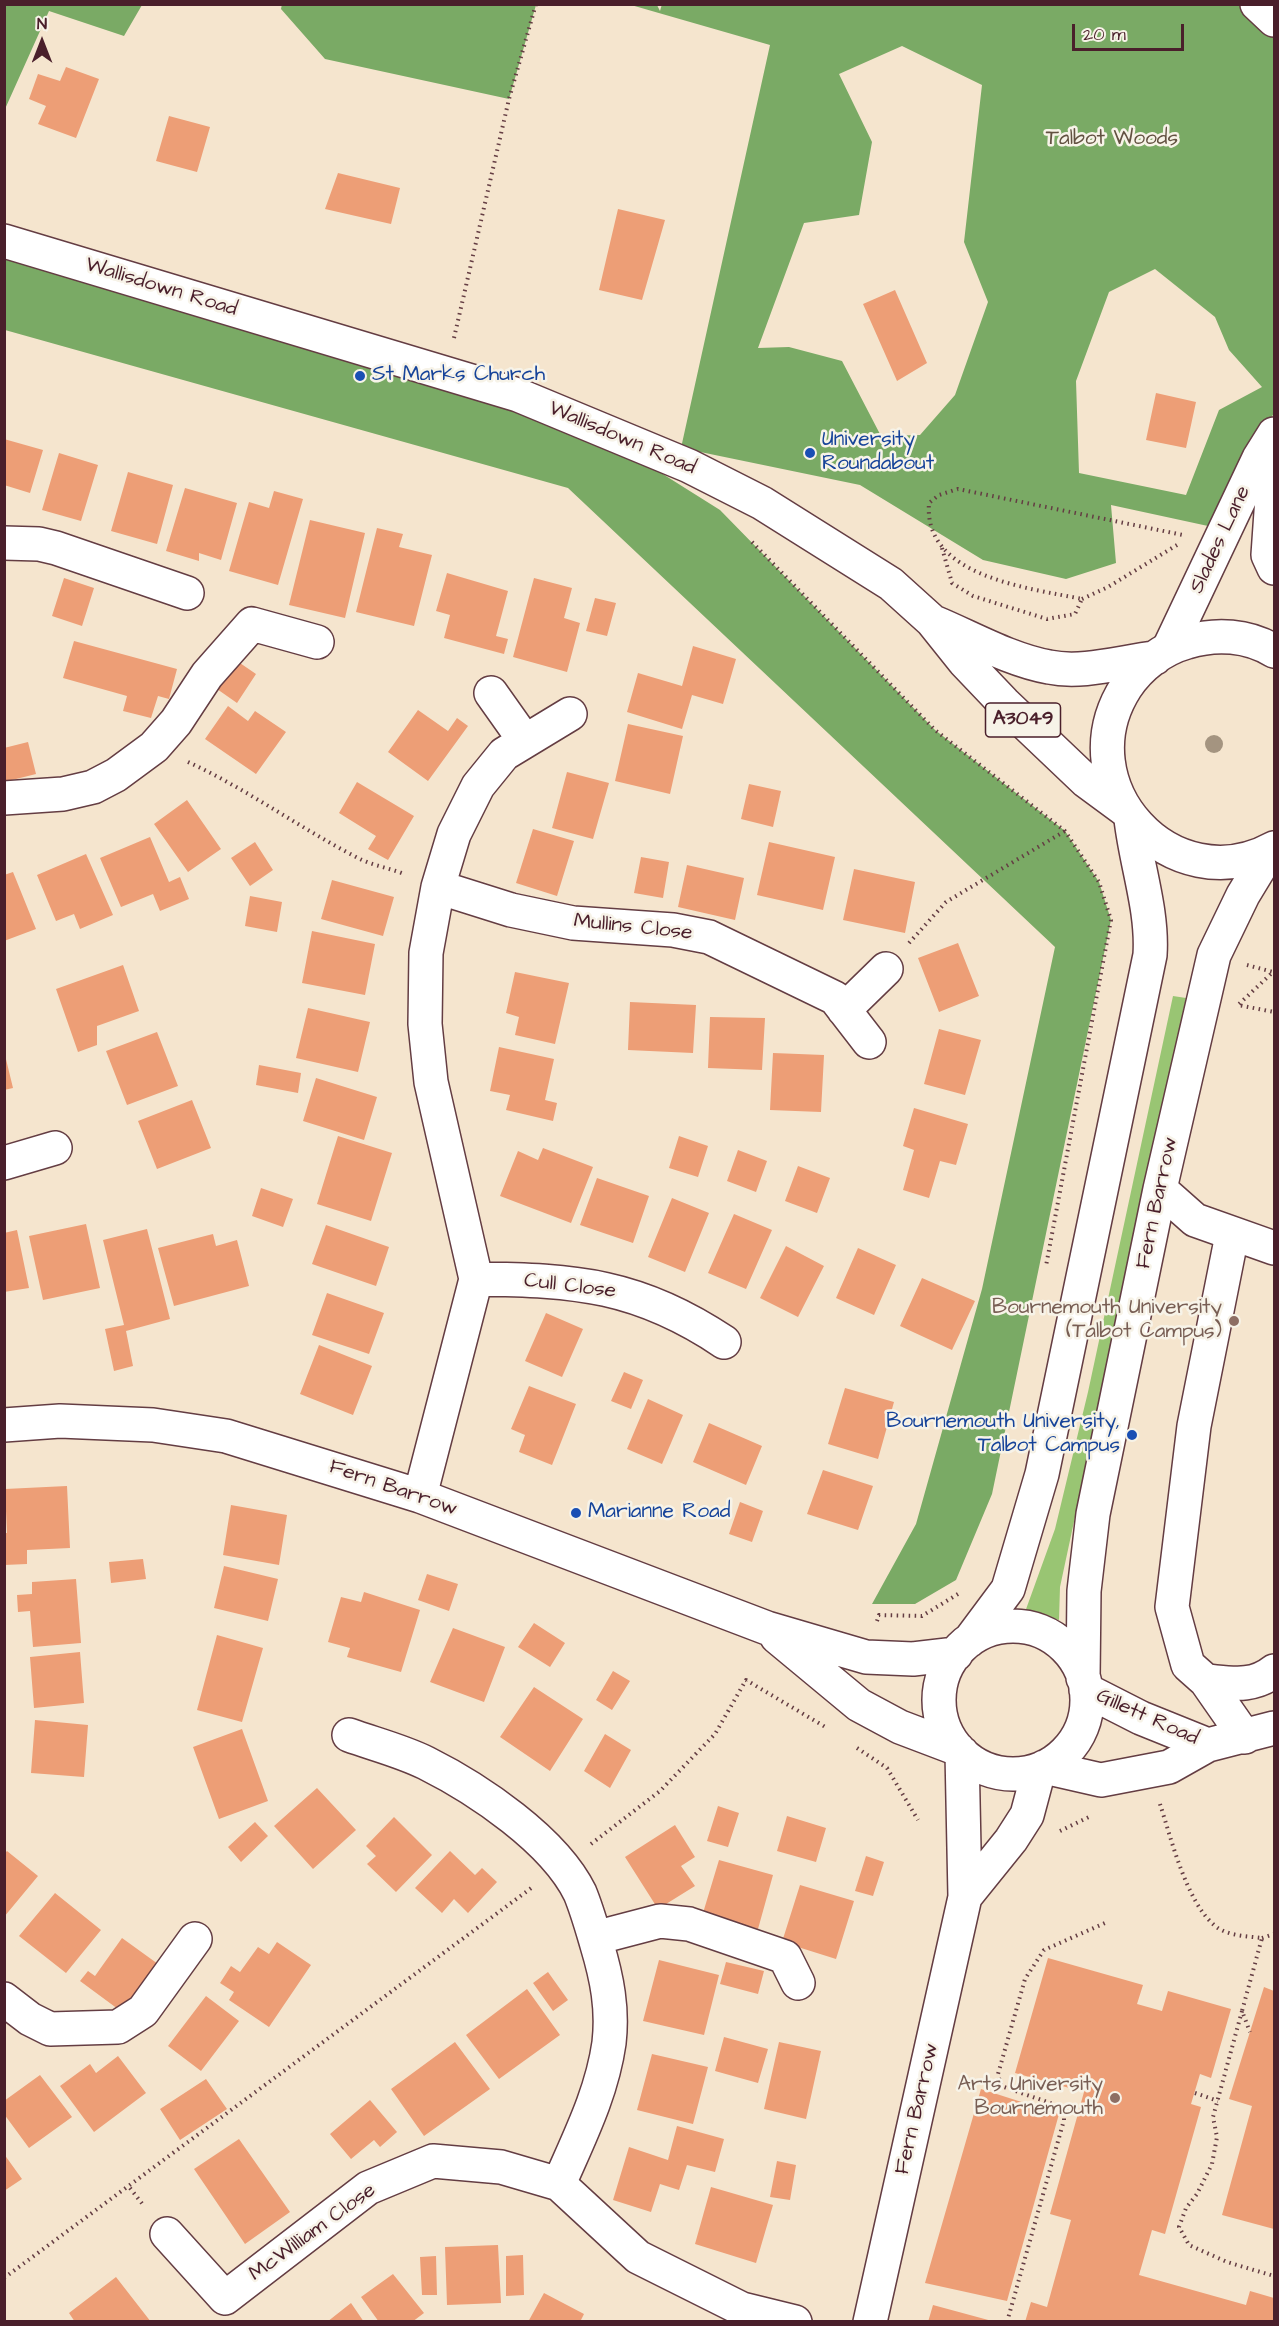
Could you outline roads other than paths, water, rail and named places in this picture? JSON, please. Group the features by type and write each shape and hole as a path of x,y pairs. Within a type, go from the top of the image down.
{"street":[{"path":"1257,4 1275,20"},
{"name":"Wallisdown Road","path":"4,241 518,395 689,466 762,503 891,585 932,621 964,661 1004,702 1086,781 1128,814"},
{"name":"Slades Lane","path":"1162,653 1259,458 1275,434"},
{"name":"Slades Lane","path":"1275,469 1268,555 1275,568"},
{"path":"4,543 39,544 56,548 187,593"},
{"name":"Wallisdown Road","path":"932,621 1021,659 1050,668 1081,668 1162,653"},
{"path":"4,798 63,794 93,787 116,775 154,747 176,723 207,675 252,624 317,642"},
{"path":"1275,651 1257,643 1230,637 1204,638 1162,653 1128,684 1120,698 1109,728 1108,768 1128,814 1146,834 1164,847 1204,861 1238,861 1275,848"},
{"path":"491,693 525,741"},
{"path":"420,1496 476,1280 431,1082 425,1024 426,953 438,887 454,834 478,786 504,754 570,714"},
{"name":"Fern Barrow","path":"870,2322 965,1897 960,1751 943,1724 939,1698 943,1675 1008,1589 1042,1474 1150,955 1150,924 1128,814"},
{"name":"Fern Barrow","path":"767,1629 859,1705 900,1726 960,1751 980,1767 1016,1774 1041,1768 1066,1752 1078,1736 1086,1712 1084,1591 1093,1514 1160,1189 1214,955 1260,867 1275,852"},
{"name":"Mullins Close","path":"438,887 511,910 573,923 673,930 709,937 835,998 869,1042"},
{"path":"844,1010 886,969"},
{"path":"4,1163 55,1148"},
{"path":"1160,1189 1195,1220 1232,1235 1275,1248"},
{"path":"1232,1235 1194,1426 1172,1607 1188,1665 1260,1733"},
{"name":"Cull Close","path":"476,1280 544,1280 604,1288 649,1301 688,1318 724,1342"},
{"name":"Fern Barrow","path":"4,1425 60,1420 153,1425 226,1436 420,1496 767,1629 866,1657 913,1659 963,1647 987,1632 1010,1627 1038,1631 1064,1647 1078,1665 1085,1684"},
{"path":"1206,1681 1246,1684 1264,1679 1275,1671"},
{"name":"Gillett Road","path":"1085,1684 1141,1718 1208,1745"},
{"name":"Gillett Road","path":"1041,1768 1101,1780 1169,1767 1208,1745 1260,1733"},
{"path":"349,1735 425,1762 464,1786 526,1830 561,1866 579,1891 595,1938 609,1994 609,2044 603,2076 590,2114 559,2184"},
{"name":"Fern Barrow","path":"965,1897 1011,1840 1027,1815 1041,1768"},
{"path":"595,1938 660,1921 689,1924 785,1957 798,1983"},
{"path":"4,1999 30,2019 50,2029 118,2028 143,2011 195,1940"},
{"name":"McWilliam Close","path":"167,2234 225,2298 368,2188 433,2161 501,2167 559,2184 638,2257 742,2309 795,2322"}],"place":[{"name":"St Marks Church","path":"360,376"},
{"name":"University Roundabout","path":"810,453"},
{"name":"Bournemouth University (Talbot Campus)","path":"1234,1321"},
{"name":"Bournemouth University, Talbot Campus","path":"1132,1435"},
{"name":"Marianne Road","path":"576,1513"},
{"name":"Arts University Bournemouth","path":"1115,2098"}],"park label":[{"name":"Talbot Woods","path":"1112,140"}]}
